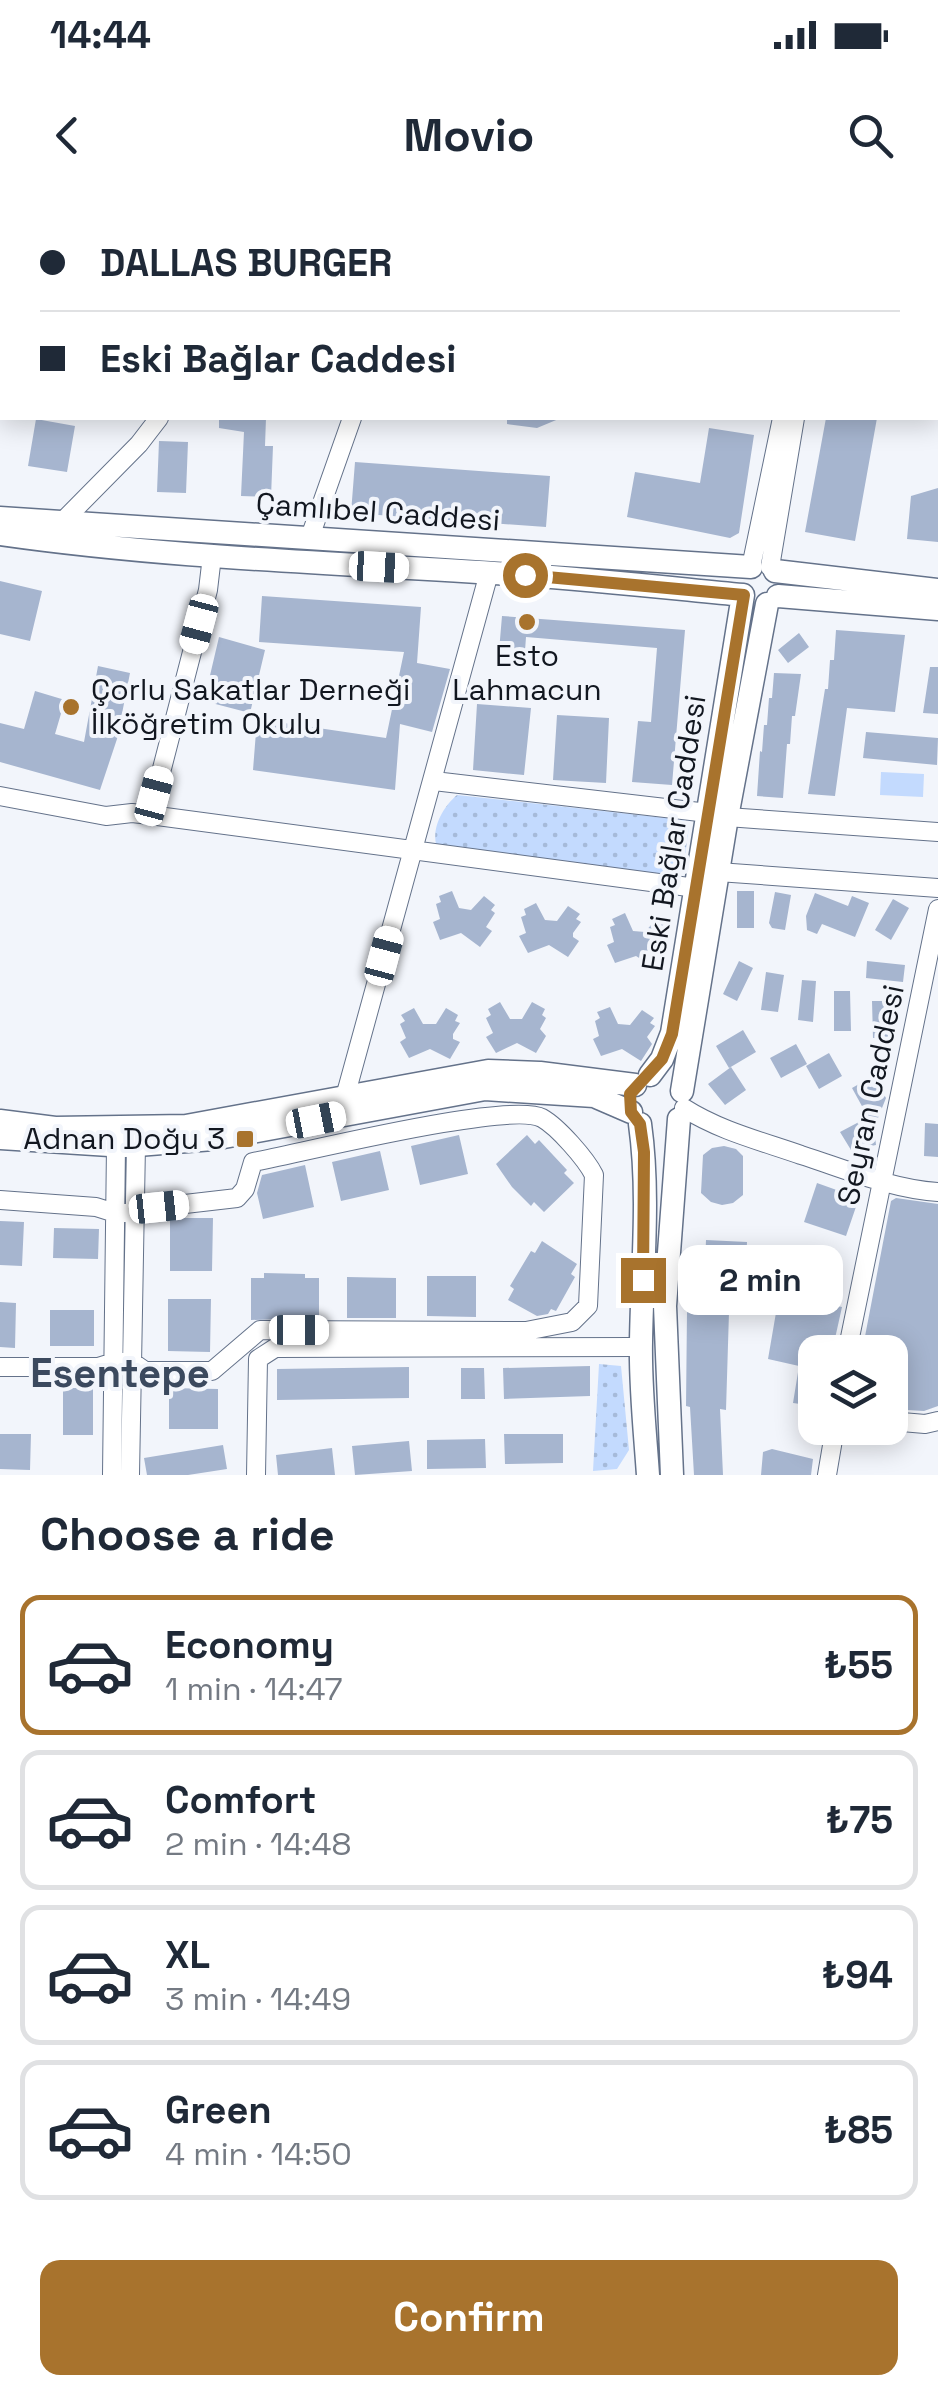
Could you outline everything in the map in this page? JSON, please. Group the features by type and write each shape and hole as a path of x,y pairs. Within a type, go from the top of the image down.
{"main road":[{"name":"Çamlıbel Caddesi","path":"0,518 766,568 938,590"},
{"path":"0,534 212,556 489,573 744,595 754,604 772,600 938,610"},
{"path":"744,595 743,576 766,568 780,582 772,600"},
{"name":"Eski Bağlar Caddesi","path":"672,1475 665,1306 682,1106 718,872 718,815 744,595"},
{"name":"Eski Bağlar Caddesi","path":"643,1080 662,1059 672,1034 696,888 772,600"},
{"path":"0,1120 55,1128 186,1126 488,1071 643,1080 669,1077 682,1106 660,1130 594,1096 485,1089 213,1139 126,1146 0,1138"},
{"path":"643,1080 630,1094 644,1152 641,1347 648,1475"}],"street":[{"path":"63,522 157,420"},
{"path":"310,537 351,420"},
{"path":"766,568 782,420"},
{"path":"766,568 795,420"},
{"path":"150,815 208,590 212,556"},
{"path":"345,1097 489,573"},
{"path":"434,780 718,815 938,832"},
{"path":"0,796 106,816 150,815 696,888"},
{"path":"718,872 938,888"},
{"name":"Seyran Caddesi","path":"850,1335 938,909"},
{"path":"682,1106 708,1124 880,1180 938,1192"},
{"path":"0,1200 159,1207 237,1198 245,1189 253,1162 518,1112 543,1119 587,1162 594,1175 588,1306 572,1322 526,1331 260,1330 212,1371 0,1367"},
{"path":"112,1475 136,1206 126,1146"},
{"path":"126,1146 115,1206 130,1475"},
{"path":"256,1475 258,1359 275,1348 641,1347"},
{"path":"908,1423 938,1421"},
{"path":"827,1475 832,1445"}],"shaded area":[{"path":"881,772 924,774 923,797 880,795"},
{"path":"457,795 684,820 689,827 683,870 671,876 436,844 440,817"},
{"path":"599,1364 621,1366 629,1450 617,1469 593,1471"}],"building":[{"path":"36,420 75,426 67,472 28,466"},
{"path":"219,420 266,420 265,446 273,446 271,497 241,496 244,432 219,428"},
{"path":"507,420 556,420 537,428 507,424"},
{"path":"826,420 877,420 855,541 805,532"},
{"path":"709,428 754,435 739,533 730,538 627,517 635,472 700,483"},
{"path":"159,441 188,442 186,493 157,492"},
{"path":"355,462 550,476 546,527 351,513"},
{"path":"938,488 938,542 907,539 911,496"},
{"path":"0,581 42,591 30,641 0,634"},
{"path":"262,596 421,607 417,663 450,669 432,732 400,724 395,790 253,770 257,719 386,738 404,652 259,642"},
{"path":"502,616 685,630 672,785 632,782 638,721 651,722 657,648 526,637 524,665 498,663"},
{"path":"836,630 905,635 895,712 847,708 835,796 808,794 830,660 834,660"},
{"path":"799,633 809,647 788,663 778,650"},
{"path":"219,637 265,650 250,713 204,701"},
{"path":"98,666 130,673 117,739 100,790 0,762 0,723 24,729 35,691 65,700 55,734 84,742"},
{"path":"930,667 938,667 938,714 923,713"},
{"path":"774,673 801,674 787,744 783,798 757,796 760,751"},
{"path":"477,704 531,708 524,775 473,770"},
{"path":"557,715 609,718 606,783 553,780"},
{"path":"866,732 938,738 937,765 863,758"},
{"path":"452,891 459,908 471,910 484,896 495,905 491,910 495,913 486,927 492,931 480,947 461,933 440,940 433,922 440,919 436,904 441,902 439,896"},
{"path":"737,891 754,891 754,928 737,928"},
{"path":"775,892 791,895 785,930 772,928 769,923"},
{"path":"815,893 848,906 852,896 869,903 855,937 822,924 817,934 807,930 806,916"},
{"path":"893,899 909,908 891,940 875,930"},
{"path":"536,903 545,920 557,921 568,906 580,914 576,919 581,922 573,933 579,941 568,957 549,945 528,953 519,936 526,933 521,917 526,915 524,909"},
{"path":"625,913 633,931 645,932 657,918 669,926 661,949 667,952 655,968 636,956 615,963 607,945 614,942 610,927 615,925 612,919"},
{"path":"739,961 753,968 737,1001 723,994"},
{"path":"867,961 905,965 903,982 866,978"},
{"path":"766,972 784,975 778,1012 761,1010"},
{"path":"802,980 816,981 813,1022 798,1020"},
{"path":"834,991 850,991 851,1031 834,1031"},
{"path":"872,1001 887,1001 888,1037 873,1038"},
{"path":"500,1002 510,1019 522,1019 532,1002 545,1009 542,1015 546,1018 540,1029 546,1036 536,1053 517,1043 496,1053 486,1037 493,1033 486,1018 491,1015 488,1009"},
{"path":"610,1007 618,1024 630,1025 642,1010 654,1018 650,1023 655,1026 647,1037 652,1044 641,1061 622,1049 601,1056 593,1039 599,1036 595,1021 600,1018 597,1012"},
{"path":"414,1008 423,1024 436,1024 446,1008 458,1015 455,1021 460,1023 453,1039 460,1042 450,1059 430,1049 409,1058 400,1042 406,1038 400,1024 405,1021 401,1015"},
{"path":"743,1030 756,1052 729,1068 716,1046"},
{"path":"796,1044 807,1064 781,1078 770,1058"},
{"path":"829,1053 842,1076 819,1089 806,1066"},
{"path":"731,1067 746,1090 725,1105 708,1084"},
{"path":"873,1076 886,1098 874,1128 876,1145 851,1150 840,1132 857,1123 863,1108 852,1088"},
{"path":"925,1123 938,1124 938,1157 924,1156"},
{"path":"459,1135 468,1174 420,1185 411,1146"},
{"path":"527,1135 535,1144 539,1140 574,1183 544,1212 534,1202 531,1206 512,1187 496,1164"},
{"path":"724,1146 743,1156 743,1195 722,1205 701,1193 703,1155"},
{"path":"380,1151 389,1190 341,1201 332,1162"},
{"path":"305,1165 314,1207 263,1219 257,1193 262,1175"},
{"path":"817,1183 859,1198 846,1236 804,1222"},
{"path":"896,1198 938,1204 938,1406 924,1411 908,1410 908,1335 865,1335 891,1201"},
{"path":"170,1218 213,1218 212,1271 170,1271"},
{"path":"0,1221 24,1222 22,1266 0,1265"},
{"path":"54,1228 99,1229 98,1259 53,1258"},
{"path":"706,1240 747,1242 745,1289 704,1287"},
{"path":"542,1241 577,1264 571,1274 575,1277 556,1311 551,1309 548,1314 537,1316 508,1300 514,1289 510,1286 531,1251 535,1253"},
{"path":"264,1273 319,1278 319,1318 251,1320 251,1278 264,1278"},
{"path":"427,1276 476,1276 476,1317 427,1316"},
{"path":"347,1277 396,1278 396,1318 347,1318"},
{"path":"168,1299 211,1299 210,1352 168,1351"},
{"path":"778,1301 814,1307 815,1301 842,1307 836,1335 798,1335 798,1366 768,1359"},
{"path":"0,1302 16,1303 15,1348 0,1347"},
{"path":"50,1310 94,1310 94,1346 50,1346"},
{"path":"687,1311 729,1312 726,1410 720,1409 723,1475 694,1475 690,1407 686,1406"},
{"path":"590,1366 590,1396 504,1399 503,1368"},
{"path":"409,1367 409,1398 277,1400 277,1369"},
{"path":"461,1368 484,1368 485,1399 461,1399"},
{"path":"798,1372 798,1404 793,1403"},
{"path":"63,1388 93,1388 93,1435 63,1435"},
{"path":"169,1388 218,1389 218,1429 169,1429"},
{"path":"0,1434 31,1434 30,1470 0,1469"},
{"path":"504,1434 563,1434 563,1463 505,1464"},
{"path":"485,1439 486,1468 427,1469 427,1440"},
{"path":"409,1441 412,1471 355,1475 352,1446"},
{"path":"223,1445 227,1469 188,1475 147,1475 144,1458"},
{"path":"332,1448 335,1475 278,1475 276,1455"},
{"path":"772,1449 813,1459 811,1475 761,1475 763,1452"}],"place":[{"name":"Esto Lahmacun","path":"527,622"},
{"name":"Çorlu Sakatlar Derneği İlköğretim Okulu","path":"71,707"},
{"name":"Adnan Doğu 3","path":"245,1139"}],"district":[{"name":"Esentepe","path":"120,1373"}],"route":[{"path":"525,575 744,595 672,1034 662,1059 630,1094 631,1112 640,1124 644,1152 643,1280"}]}
